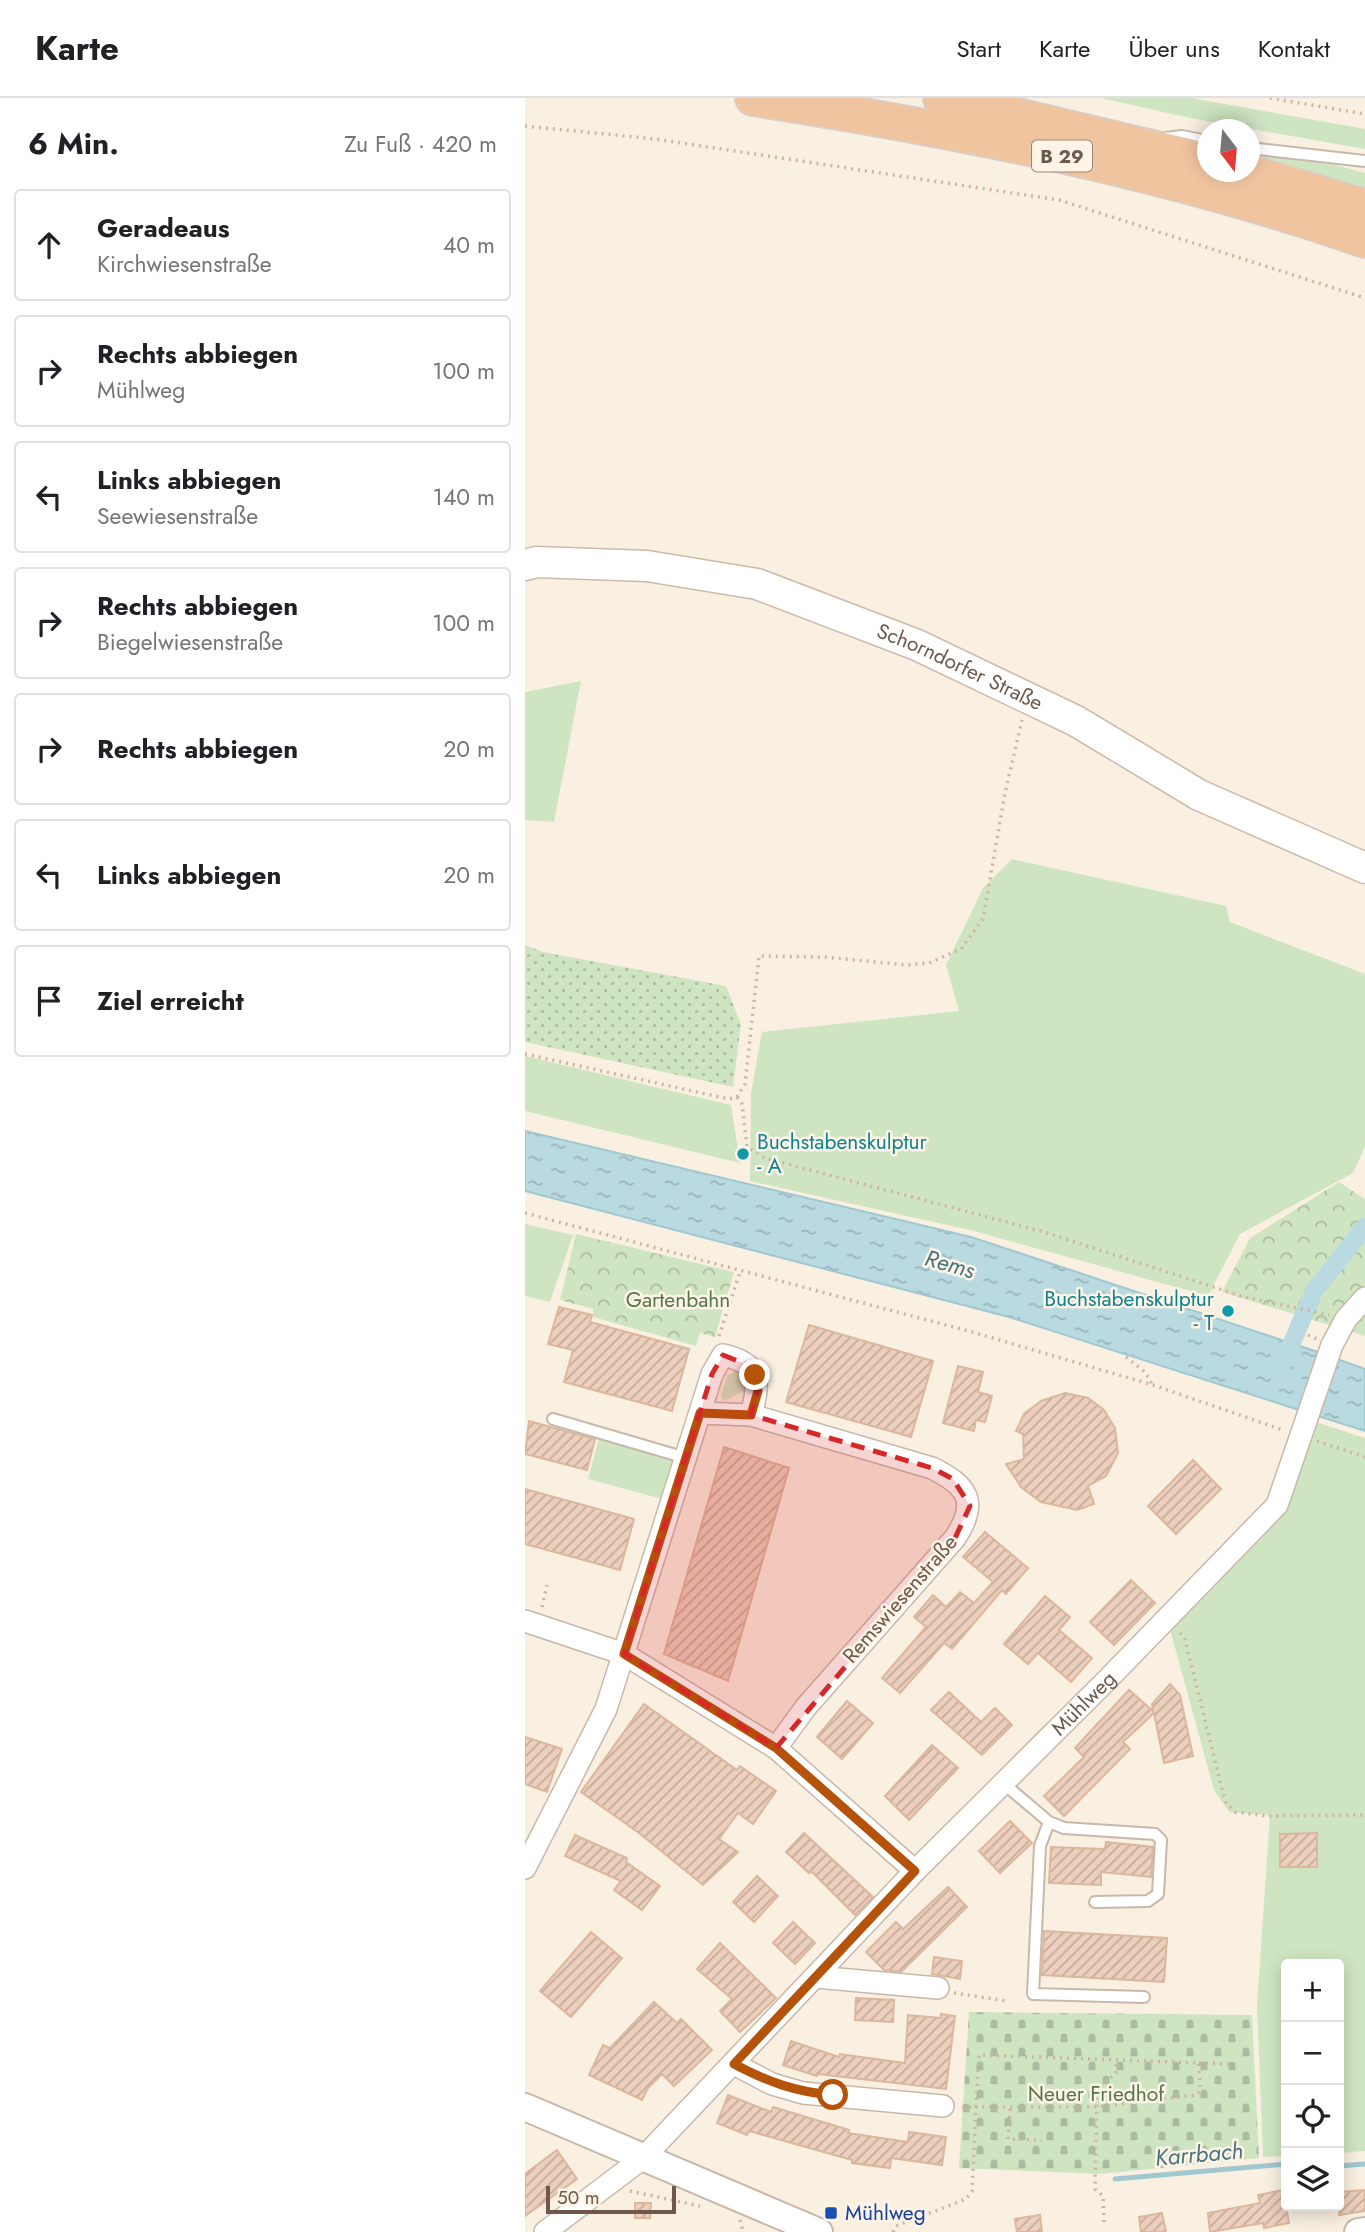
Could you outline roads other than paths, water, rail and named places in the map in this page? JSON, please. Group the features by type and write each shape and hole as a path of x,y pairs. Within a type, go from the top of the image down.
{"highway":[{"name":"B 29","path":"753,98 933,129 1086,161 1241,202 1365,240"},
{"name":"B 29","path":"940,98 1134,141 1197,158"},
{"path":"1260,176 1365,207"}],"main road":[{"name":"Schorndorfer Straße","path":"525,565 535,562 647,566 757,584 917,645 1076,721 1199,794 1365,868"}],"street":[{"name":"Mühlweg","path":"545,2232 643,2158 915,1871 1277,1505 1329,1354 1346,1320 1365,1298"},
{"path":"525,1868 606,1709 712,1374 723,1355 739,1359 755,1375 758,1391 751,1415 700,1413"},
{"name":"Remswiesenstraße","path":"751,1415 932,1468 953,1479 964,1491 970,1506 965,1523 955,1538 806,1707 776,1748"},
{"path":"525,1621 624,1654 776,1748 915,1871"},
{"path":"816,1977 938,1989"},
{"path":"734,2064 772,2084 803,2093 943,2105"},
{"path":"525,2107 819,2232"},
{"path":"1358,2232 1365,2231"}],"lane":[{"path":"1134,141 1182,136 1197,139"},
{"path":"1260,149 1365,161"},
{"path":"552,1419 686,1458"},
{"path":"1003,1783 1049,1822 1064,1828 1155,1834 1161,1840 1158,1894 1148,1901 1095,1902"},
{"path":"1049,1822 1040,1846 1033,1994 1144,1997"}],"water":[{"name":"Rems","path":"525,1131 971,1237 1315,1351 1365,1369 1365,1431 1009,1317 525,1191"}],"waterway":[{"path":"1283,1364 1314,1291 1365,1227"},
{"name":"Karrbach","path":"1115,2179 1281,2164"},
{"name":"Karrbach","path":"1344,2166 1365,2164"}],"place":[{"name":"Buchstabenskulptur - A","path":"743,1154"},
{"name":"Buchstabenskulptur - T","path":"1228,1311"},
{"name":"Mühlweg","path":"831,2213"}],"park label":[{"name":"Gartenbahn","path":"678,1300"},
{"name":"Neuer Friedhof","path":"1096,2094"}]}
